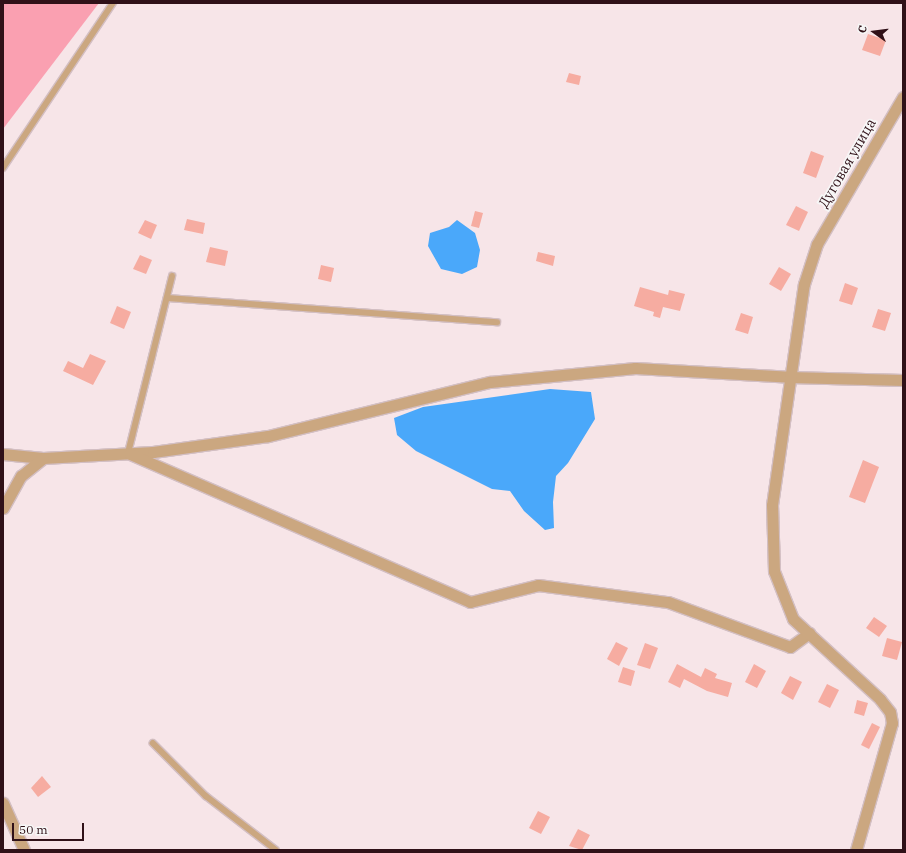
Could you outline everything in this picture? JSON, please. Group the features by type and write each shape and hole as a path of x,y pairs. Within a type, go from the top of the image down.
{"street":[{"name":"Дуговая улица","path":"856,850 892,723 890,712 880,699 793,619 774,571 772,505 789,377 804,284 818,244 903,97"},
{"path":"3,454 42,458 128,453 268,436 490,382 635,368 789,377 903,380"},
{"path":"128,453 470,602 538,585 668,602 790,647 808,633"},
{"path":"3,508 20,476 42,458"},
{"path":"3,803 24,850"}],"lane":[{"path":"3,168 113,3"},
{"path":"128,453 172,276"},
{"path":"167,298 497,322"},
{"path":"153,743 206,796 276,850"}],"shaded area":[{"path":"3,3 99,3 3,129"}],"water":[{"path":"457,220 475,233 480,250 477,267 462,274 441,269 428,246 430,233 449,227"},
{"path":"550,389 591,392 595,419 568,463 556,476 553,502 554,528 545,530 524,511 510,491 492,489 416,451 397,435 394,418 423,407"}],"building":[{"path":"868,34 886,40 880,56 862,50"},
{"path":"569,73 581,76 579,85 566,82"},
{"path":"811,151 824,156 816,178 803,173"},
{"path":"796,206 808,212 799,231 786,225"},
{"path":"475,211 483,213 479,228 471,226"},
{"path":"187,219 205,223 203,234 184,230"},
{"path":"145,220 157,225 151,239 138,233"},
{"path":"210,247 228,251 225,266 206,262"},
{"path":"538,252 555,256 553,266 536,261"},
{"path":"140,255 152,260 146,274 133,269"},
{"path":"321,265 334,268 331,282 318,279"},
{"path":"779,267 791,274 781,291 769,284"},
{"path":"845,283 858,288 852,305 839,301"},
{"path":"640,287 668,295 669,290 685,294 680,311 663,307 660,318 653,316 654,312 634,306"},
{"path":"117,306 131,312 124,329 110,323"},
{"path":"878,309 891,313 885,331 872,327"},
{"path":"741,313 753,317 748,334 735,330"},
{"path":"90,354 106,361 93,385 63,371 68,361 83,368"},
{"path":"863,460 879,467 865,503 849,497"},
{"path":"874,617 887,626 879,637 866,628"},
{"path":"887,638 902,642 897,660 882,656"},
{"path":"616,642 628,648 619,666 607,659"},
{"path":"645,643 658,648 650,669 637,665"},
{"path":"677,664 701,677 705,668 717,674 715,678 732,683 728,697 707,691 684,679 680,688 668,682"},
{"path":"754,664 766,671 757,688 745,682"},
{"path":"623,667 635,671 631,686 618,682"},
{"path":"790,676 802,682 793,700 781,693"},
{"path":"827,684 839,690 830,708 818,702"},
{"path":"857,700 868,703 864,716 854,713"},
{"path":"872,723 880,727 869,749 861,745"},
{"path":"42,776 51,787 38,797 31,788"},
{"path":"538,811 550,817 541,834 529,828"},
{"path":"578,829 590,835 582,850 569,846"}]}
